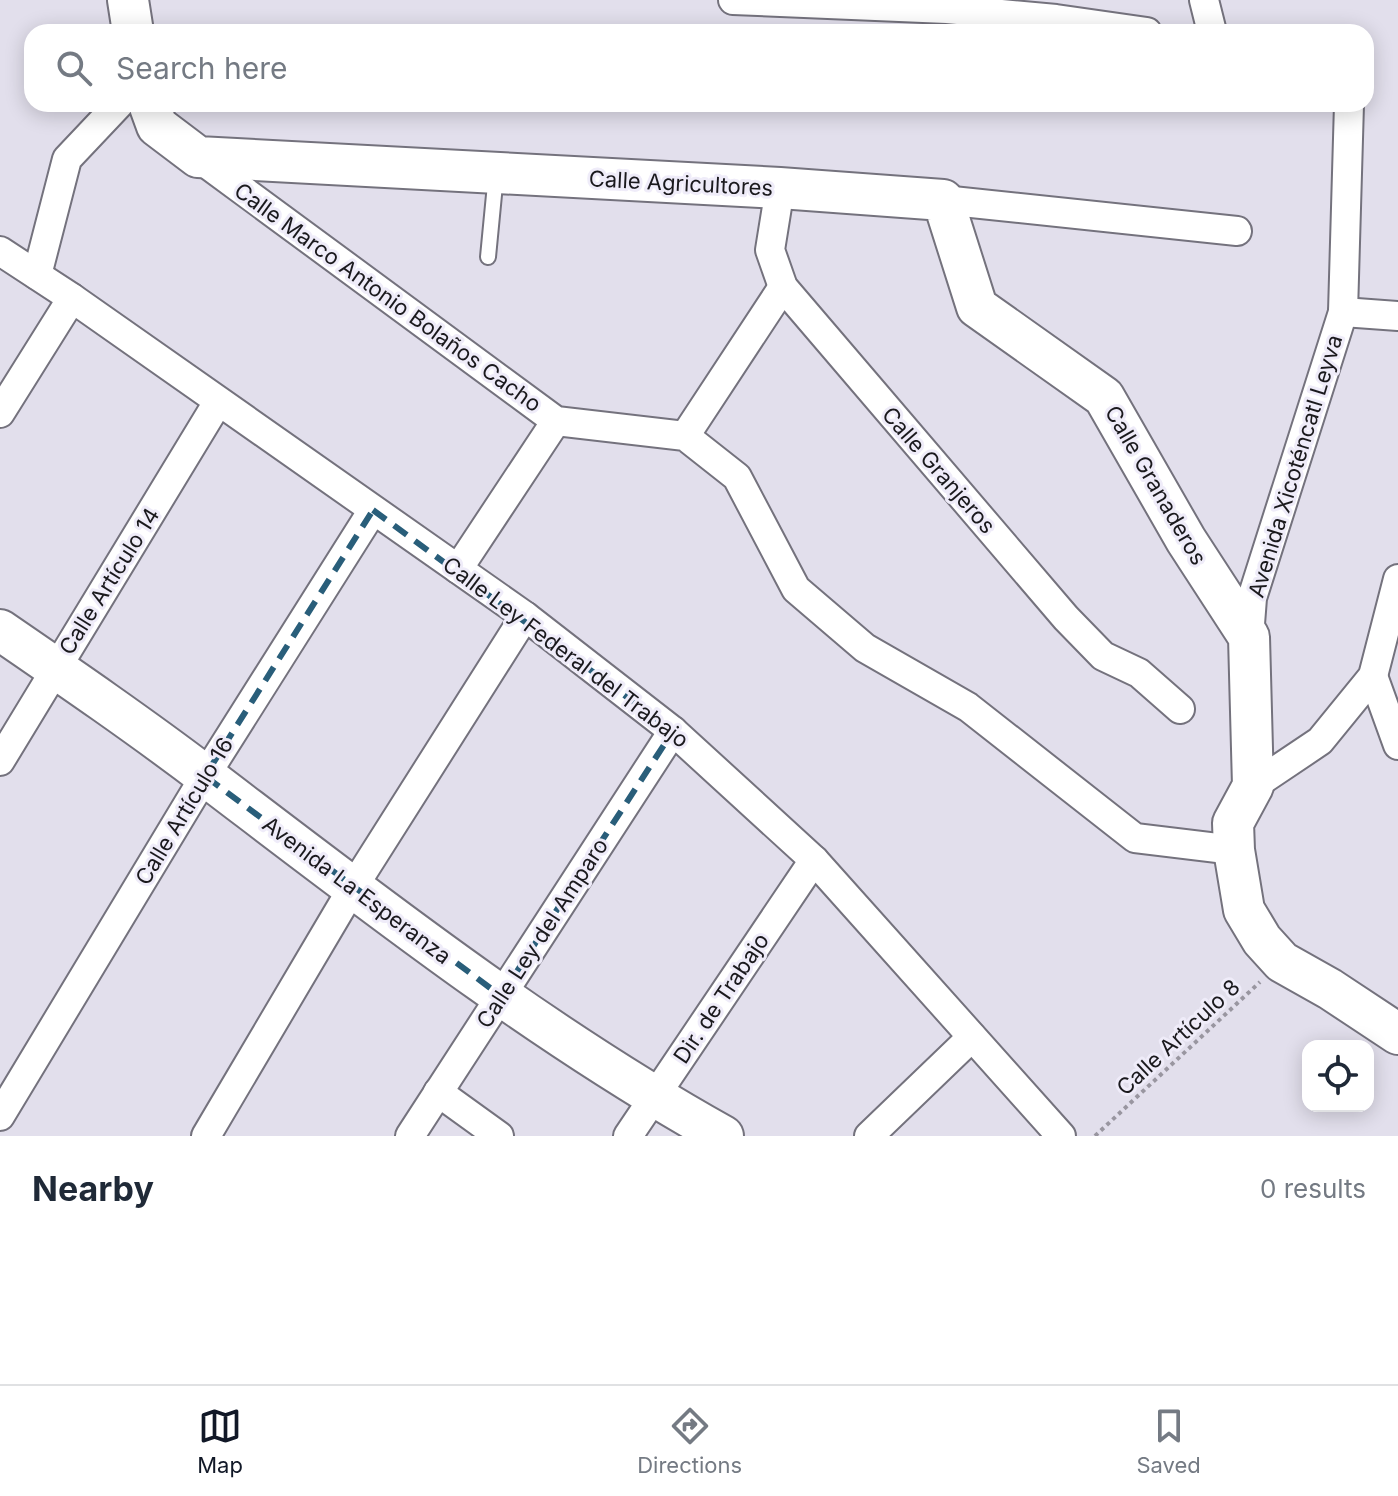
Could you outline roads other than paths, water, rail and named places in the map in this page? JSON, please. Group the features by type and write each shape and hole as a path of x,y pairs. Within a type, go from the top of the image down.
{"street":[{"path":"128,0 132,24"},
{"path":"733,0 942,4 1091,24"},
{"path":"1204,0 1210,24"},
{"path":"37,275 67,159 111,112"},
{"path":"152,112 157,126 198,157"},
{"name":"Avenida Xicoténcatl Leyva","path":"1349,112 1343,312 1252,598 1249,637 1253,786 1233,823 1234,850 1244,910 1262,940 1282,962 1398,1034"},
{"name":"Calle Agricultores","path":"198,157 780,188 943,200 1237,231"},
{"name":"Calle Marco Antonio Bolaños Cacho","path":"198,157 556,421 685,436"},
{"name":"Calle Granjeros","path":"780,188 770,250 783,287 1066,618 1103,656 1139,673 1180,709"},
{"name":"Calle Granaderos","path":"943,200 977,307 1104,397 1186,540 1249,637"},
{"name":"Calle Ley Federal del Trabajo","path":"0,251 72,298 525,616 673,731 814,860 1061,1136"},
{"path":"783,287 685,436 737,477 796,589 865,648 968,707 1135,838 1234,850"},
{"path":"0,413 72,298"},
{"path":"1343,312 1398,316"},
{"name":"Calle Artículo 14","path":"0,761 218,402"},
{"path":"458,569 556,421"},
{"name":"Calle Artículo 16","path":"0,1116 205,776 373,510"},
{"path":"1253,786 1320,741 1373,676 1398,579"},
{"path":"206,1136 352,889 525,616"},
{"name":"Avenida La Esperanza","path":"0,630 205,776 352,889 501,996 654,1097 723,1136"},
{"path":"1373,676 1398,745"},
{"name":"Calle Ley del Amparo","path":"410,1136 673,731"},
{"name":"Dir. de Trabajo","path":"628,1136 814,860"},
{"path":"869,1136 972,1037"},
{"path":"438,1092 499,1136"}],"lane":[{"path":"488,257 496,173"}]}
